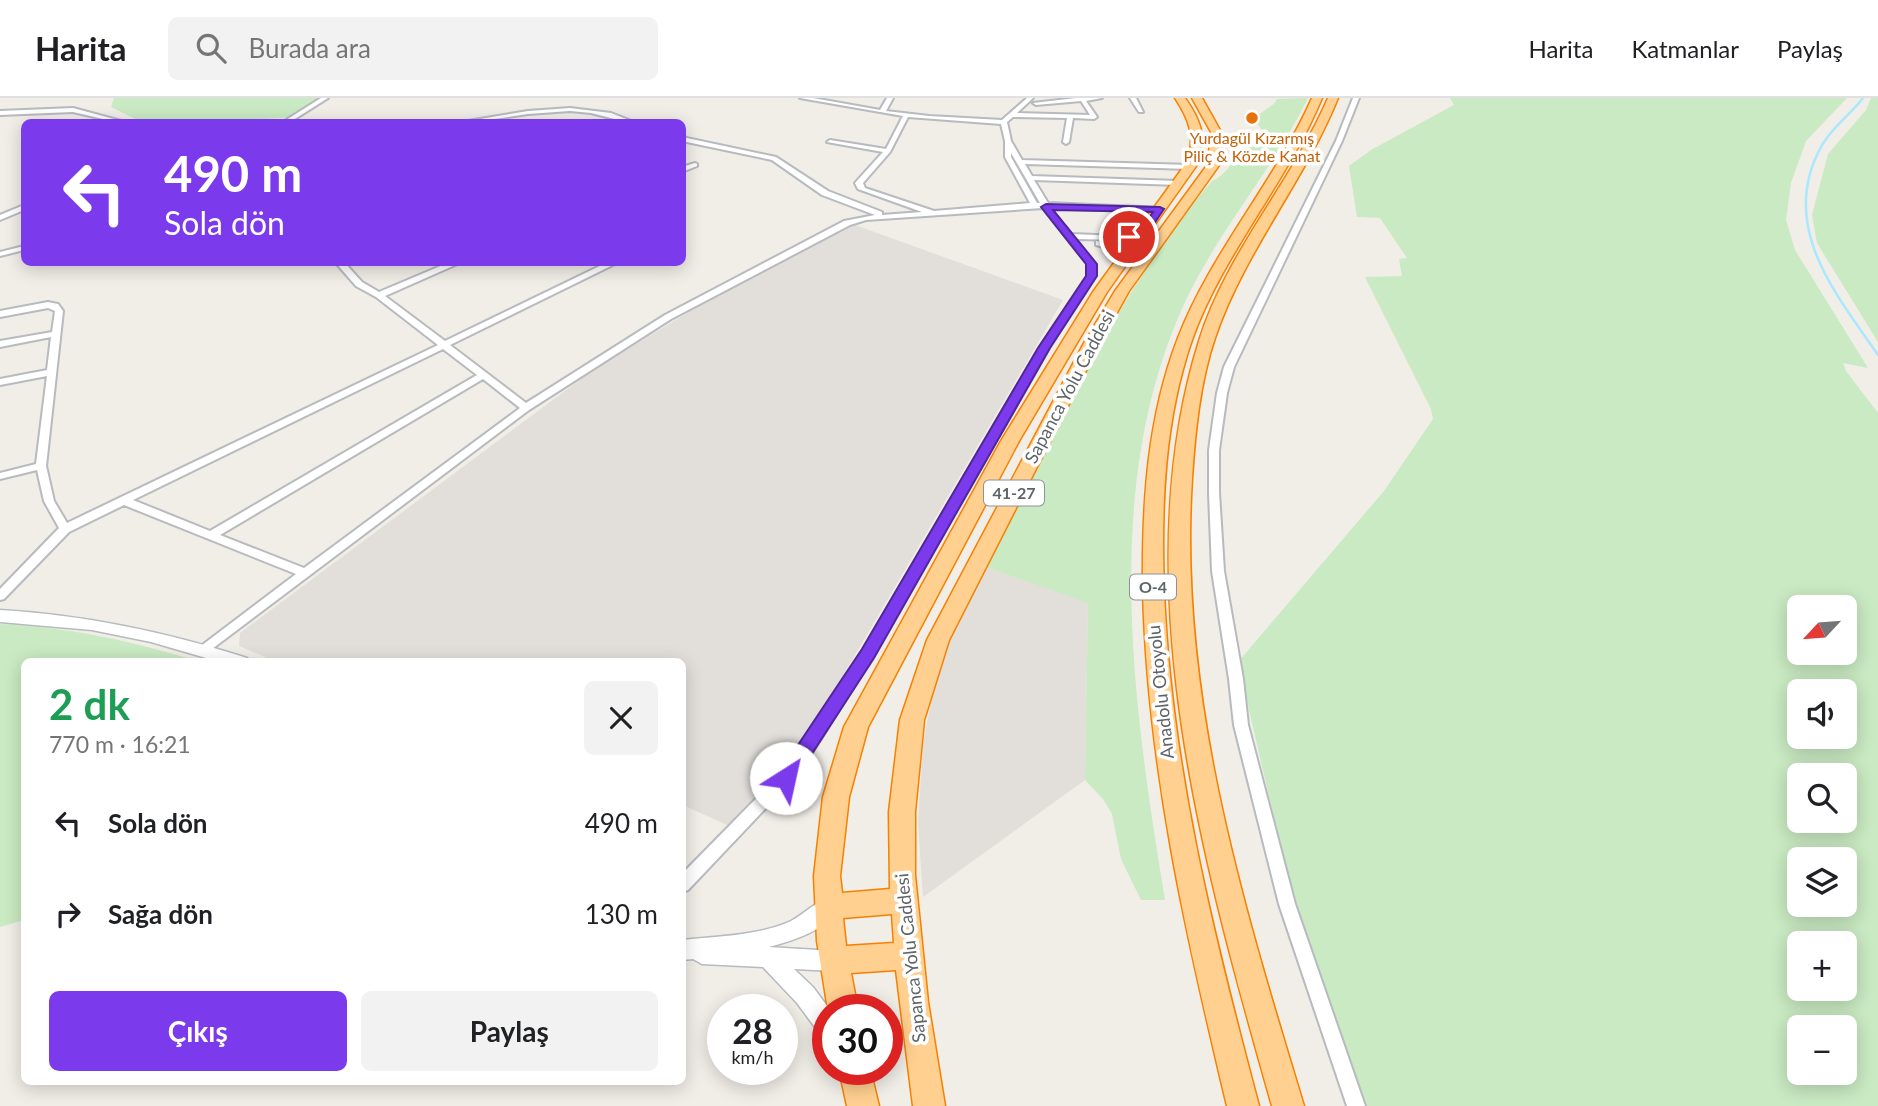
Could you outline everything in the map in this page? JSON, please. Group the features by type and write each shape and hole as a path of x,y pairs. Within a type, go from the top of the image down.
{"highway":[{"name":"Sapanca Yolu Caddesi","path":"840,994 828,907 827,876 836,797 856,727 1010,441 1100,292 1190,167 1200,145 1196,125 1180,98"},
{"name":"Sapanca Yolu Caddesi","path":"929,1106 913,1002 905,900 902,812 912,720 938,640 1116,301 1214,164 1216,132 1197,98"},
{"name":"Anadolu Otoyolu","path":"1243,1106 1208,970 1185,863 1158,692 1153,621 1156,463 1165,407 1185,338 1199,305 1214,274 1300,138 1317,98"},
{"name":"Anadolu Otoyolu","path":"1288,1106 1246,963 1202,769 1183,626 1179,530 1182,466 1190,407 1207,340 1233,278 1295,176 1315,140 1333,98"},
{"path":"828,907 905,900"},
{"path":"834,961 909,955"},
{"path":"858,1085 863,1106"}],"street":[{"path":"291,119 325,98"},
{"path":"803,98 906,116 1004,122 1032,101 1099,98"},
{"path":"882,112 890,98"},
{"path":"1133,98 1141,111"},
{"path":"1356,98 1339,141 1229,367 1222,393 1214,450 1217,571 1236,678 1241,725 1287,904 1356,1106"},
{"path":"1012,115 1094,117 1082,99"},
{"path":"1032,101 1038,117"},
{"path":"0,113 74,110 110,119"},
{"path":"488,119 582,110 622,119"},
{"path":"906,116 888,150 859,183 859,187 933,213"},
{"path":"1066,142 1070,118"},
{"path":"1004,122 1008,141 1031,178 1041,206"},
{"path":"686,140 774,158 825,193 886,216"},
{"path":"686,881 794,768 868,653 1044,348 1091,276 1091,264 1041,206 1008,157 1008,141"},
{"path":"830,142 888,150"},
{"path":"1021,162 1190,167"},
{"path":"686,168 695,165"},
{"path":"1031,178 1178,183"},
{"path":"203,649 526,408 609,353 724,286 847,223 886,216 1041,206 1160,209"},
{"path":"0,218 21,208"},
{"path":"1068,236 1121,238 1144,232"},
{"path":"1079,249 1088,243 1106,244 1119,251 1125,260"},
{"path":"0,254 21,249"},
{"path":"343,266 359,284 379,295 526,408"},
{"path":"379,295 448,266"},
{"path":"0,596 65,529 607,266"},
{"path":"0,314 55,306 59,311 41,466 49,501 65,529"},
{"path":"0,344 55,334"},
{"path":"0,382 52,372"},
{"path":"211,535 483,375"},
{"path":"0,476 41,466"},
{"path":"124,501 305,573"},
{"path":"0,616 114,626 229,658"},
{"path":"686,950 780,935 815,920 828,907"},
{"path":"686,951 834,961"},
{"path":"768,958 793,981 812,1005"}],"shaded area":[{"path":"855,225 1063,300 790,766 731,827 686,806 686,658 268,658 239,646 240,633 593,370 745,278"},
{"path":"986,567 1088,602 1085,780 923,897 918,822 923,745 934,684 950,638"}],"green space":[{"path":"114,98 325,98 298,117 262,119 135,119 111,107"},
{"path":"1308,98 1278,152 1194,283 1156,381 1140,453 1133,528 1131,603 1135,679 1143,754 1165,900 1141,900 1121,859 1112,814 1103,799 1085,780 1088,603 986,567 1088,366 1146,269 1212,181 1226,170 1249,143 1265,134 1257,123 1258,115 1277,99"},
{"path":"1450,98 1847,98 1806,141 1791,183 1786,220 1795,250 1868,368 1843,363 1846,371 1878,413 1878,1106 1367,1106 1327,1002 1291,891 1238,662 1384,491 1433,419 1431,409 1365,277 1402,276 1399,259 1407,258 1380,218 1357,217 1349,166 1371,150 1454,105"},
{"path":"1871,98 1878,98 1878,342 1817,243 1812,215 1828,154 1866,110"},
{"path":"0,624 100,636 186,658 21,658 21,921 0,927"}],"waterway":[{"path":"1863,98 1821,147 1809,176 1806,204 1809,231 1817,257 1830,283 1878,355"}],"place":[{"name":"Yurdagül Kızarmış Piliç & Közde Kanat","path":"1252,118"}],"route":[{"path":"786,778 868,653 1005,414 1093,272 1091,264 1046,207 1160,209 1144,232 1129,237"}]}
